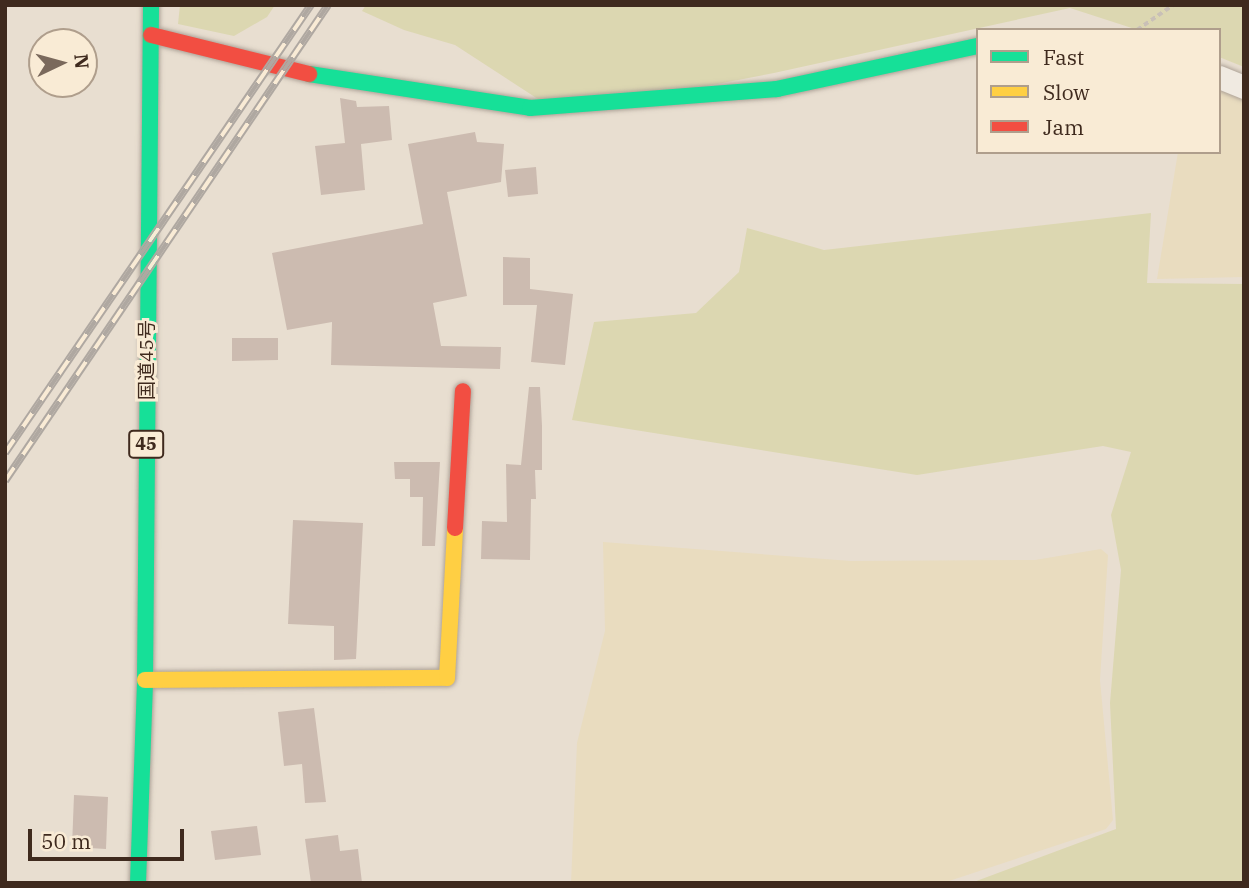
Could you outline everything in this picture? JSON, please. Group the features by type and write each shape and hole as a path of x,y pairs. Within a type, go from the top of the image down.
{"main road":[{"name":"国道45号","path":"138,883 145,680 151,5"},
{"path":"151,35 315,75 530,107 777,89 976,46"},
{"path":"145,680 447,678 463,391"}],"street":[{"path":"1221,78 1244,86"}],"path":[{"path":"1140,28 1173,5"}],"shaded area":[{"path":"180,5 275,5 267,17 234,36 178,24"},
{"path":"366,5 1244,5 1244,67 1221,58 1221,28 1132,28 1070,8 774,73 561,114 455,45 404,30 362,11"},
{"path":"1221,86 1244,95 1244,277 1157,279 1178,154 1221,154"},
{"path":"1151,213 1147,283 1244,284 1244,883 971,883 1116,829 1110,703 1121,570 1111,515 1131,452 1103,446 917,475 572,420 594,322 696,313 739,272 747,228 824,250"},
{"path":"603,542 851,561 1035,560 1101,549 1108,555 1100,680 1113,820 1106,829 943,883 571,883 577,743 605,631"}],"building":[{"path":"340,98 356,101 357,107 389,106 392,140 361,144 365,190 321,195 315,146 345,143"},
{"path":"475,132 477,142 504,144 501,182 447,192 467,296 433,303 441,346 501,347 500,369 331,365 332,322 287,330 272,253 423,224 408,144"},
{"path":"536,167 538,194 508,197 505,170"},
{"path":"503,257 530,258 530,289 573,294 565,365 531,362 537,305 503,305"},
{"path":"232,338 278,338 278,360 232,361"},
{"path":"529,387 540,387 542,426 542,470 535,470 536,499 531,499 530,560 481,559 482,521 507,522 506,464 521,465"},
{"path":"394,462 440,462 435,546 422,546 423,497 410,497 410,479 395,479"},
{"path":"293,520 363,523 356,659 334,660 334,626 288,624"},
{"path":"314,708 326,802 305,803 302,764 284,766 278,712"},
{"path":"74,795 108,797 106,849 72,847"},
{"path":"257,826 261,855 215,860 211,831"},
{"path":"338,835 340,851 358,849 362,883 311,883 305,839"}],"railway":[{"path":"5,453 311,5"},
{"path":"5,481 328,5"}],"traffic: fast":[{"path":"138,883 145,680 151,5"},
{"path":"309,74 530,108 777,89 976,46"}],"traffic: slow":[{"path":"145,680 447,678 455,528"}],"traffic: jam":[{"path":"151,35 309,74"},
{"path":"455,528 463,391"}]}
